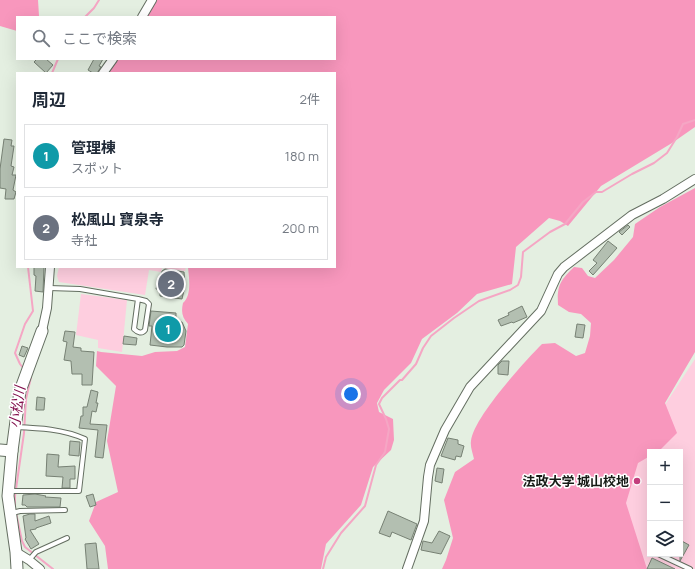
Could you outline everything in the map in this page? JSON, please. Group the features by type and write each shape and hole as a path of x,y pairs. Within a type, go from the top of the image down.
{"street":[{"path":"143,16 152,0"},
{"path":"104,72 112,60"},
{"path":"407,569 424,521 430,465 445,430 470,387 541,311 558,274 570,262 632,215 663,199 695,179"},
{"path":"17,569 12,451 18,427 18,401 25,376 42,331 47,308 50,268"},
{"path":"0,450 12,451"},
{"path":"16,552 30,558 40,569"}],"lane":[{"path":"49,288 80,289 138,299 146,301 149,304 146,330 142,333 138,333 134,329 138,299"},
{"path":"14,491 80,491 85,440 73,434 54,430 18,427"},
{"path":"14,512 65,510"},
{"path":"30,558 36,552 67,538"},
{"path":"664,557 690,569"}],"shaded area":[{"path":"0,0 38,0 39,16 16,16 16,31 0,26"},
{"path":"157,0 695,0 695,127 672,143 601,186 568,226 560,221 549,218 516,247 512,284 477,294 457,313 422,339 411,363 384,390 377,403 379,412 393,419 394,440 391,450 373,467 361,505 326,544 321,569 108,569 105,546 89,521 96,502 118,492 107,441 116,386 96,366 97,351 142,356 155,352 177,351 185,347 188,324 183,317 182,309 183,303 188,296 189,291 188,268 336,268 336,72 108,72 116,60 336,60 336,16 146,16"},
{"path":"695,188 695,352 665,403 677,433 661,449 647,449 647,458 638,463 626,503 647,569 442,569 453,538 444,500 455,472 474,459 471,441 474,431 490,405 524,363 542,344 555,343 576,356 585,353 590,336 591,323 581,314 569,312 558,305 560,284 565,276 574,267 582,268 588,276 595,278 614,260 633,237 635,224 660,207"},
{"path":"59,268 162,268 161,272 149,270 145,295 59,282 57,276"},
{"path":"162,268 186,268 185,271"},
{"path":"81,294 127,300 122,352 98,348 98,340 76,335"},
{"name":"法政大学 城山校地","path":"695,359 695,569 639,569 616,504 631,457"}],"building":[{"path":"36,60 47,60 53,65 47,72 45,72 34,62"},
{"path":"93,60 102,60 99,66 101,67 98,72 91,72 88,70"},
{"path":"4,139 12,140 11,146 14,146 11,166 14,167 12,175 16,175 13,190 16,192 14,199 5,199 6,189 0,188 0,169"},
{"path":"628,225 630,227 622,235 619,232"},
{"path":"608,241 617,248 593,275 589,271 597,263 593,260"},
{"path":"34,268 44,268 43,292 35,291 36,276 34,275"},
{"path":"165,269 184,272 185,286 182,299 160,296 160,289 156,289 158,281 161,281 162,271"},
{"path":"522,306 527,317 501,326 498,320 509,315 508,313"},
{"path":"151,311 176,313 176,322 182,322 186,331 184,345 182,347 150,345 152,326 149,326"},
{"path":"577,324 585,325 583,338 575,337"},
{"path":"65,331 75,332 73,347 81,348 81,351 94,352 92,385 82,385 82,374 72,374 71,361 64,360 67,342 63,341"},
{"path":"124,336 137,338 136,345 123,344"},
{"path":"22,346 28,348 24,357 19,355"},
{"path":"502,361 509,361 508,375 498,374 498,365"},
{"path":"91,390 98,392 96,403 98,403 96,412 92,411 90,424 107,425 103,458 95,457 98,430 79,428 81,416 83,416 83,407 87,407"},
{"path":"37,397 45,398 44,410 36,410"},
{"path":"448,438 458,440 458,444 464,446 461,457 456,456 455,460 441,456"},
{"path":"70,441 80,442 79,456 69,455"},
{"path":"47,454 59,455 58,467 75,466 75,479 70,479 70,488 62,488 63,477 46,476"},
{"path":"437,468 444,469 442,483 435,481"},
{"path":"35,494 46,496 45,497 61,498 60,507 27,507 22,505 23,495"},
{"path":"93,494 96,505 90,507 86,496"},
{"path":"388,511 417,524 411,540 392,532 390,537 379,533"},
{"path":"35,514 35,521 49,516 51,523 30,530 39,544 31,549 25,539 23,516"},
{"path":"439,531 450,536 441,554 421,550 423,541 432,543"},
{"path":"683,542 689,545 683,556"},
{"path":"96,543 99,569 87,569 85,544"},
{"path":"652,558 675,569 647,569"}],"waterway":[{"name":"小松川","path":"86,16 99,0"},
{"name":"小松川","path":"52,72 58,60"},
{"path":"323,569 326,557 341,533 365,506 376,465 385,452 389,429 379,404 382,398 400,380 402,380 416,364 423,348 431,336 479,301 510,290 518,285 521,277 523,252 550,232 565,224 583,202 596,192 602,192 654,163 667,153 683,124 695,120"},
{"name":"小松川","path":"24,369 15,353 25,324 33,311 28,268"},
{"name":"小松川","path":"30,375 31,377 26,399 24,433 15,496 15,508 22,541 25,547 53,569"}],"place":[{"name":"松風山 寶泉寺","path":"171,284"},
{"name":"管理棟","path":"168,329"},
{"name":"法政大学 城山校地","path":"637,481"}]}
